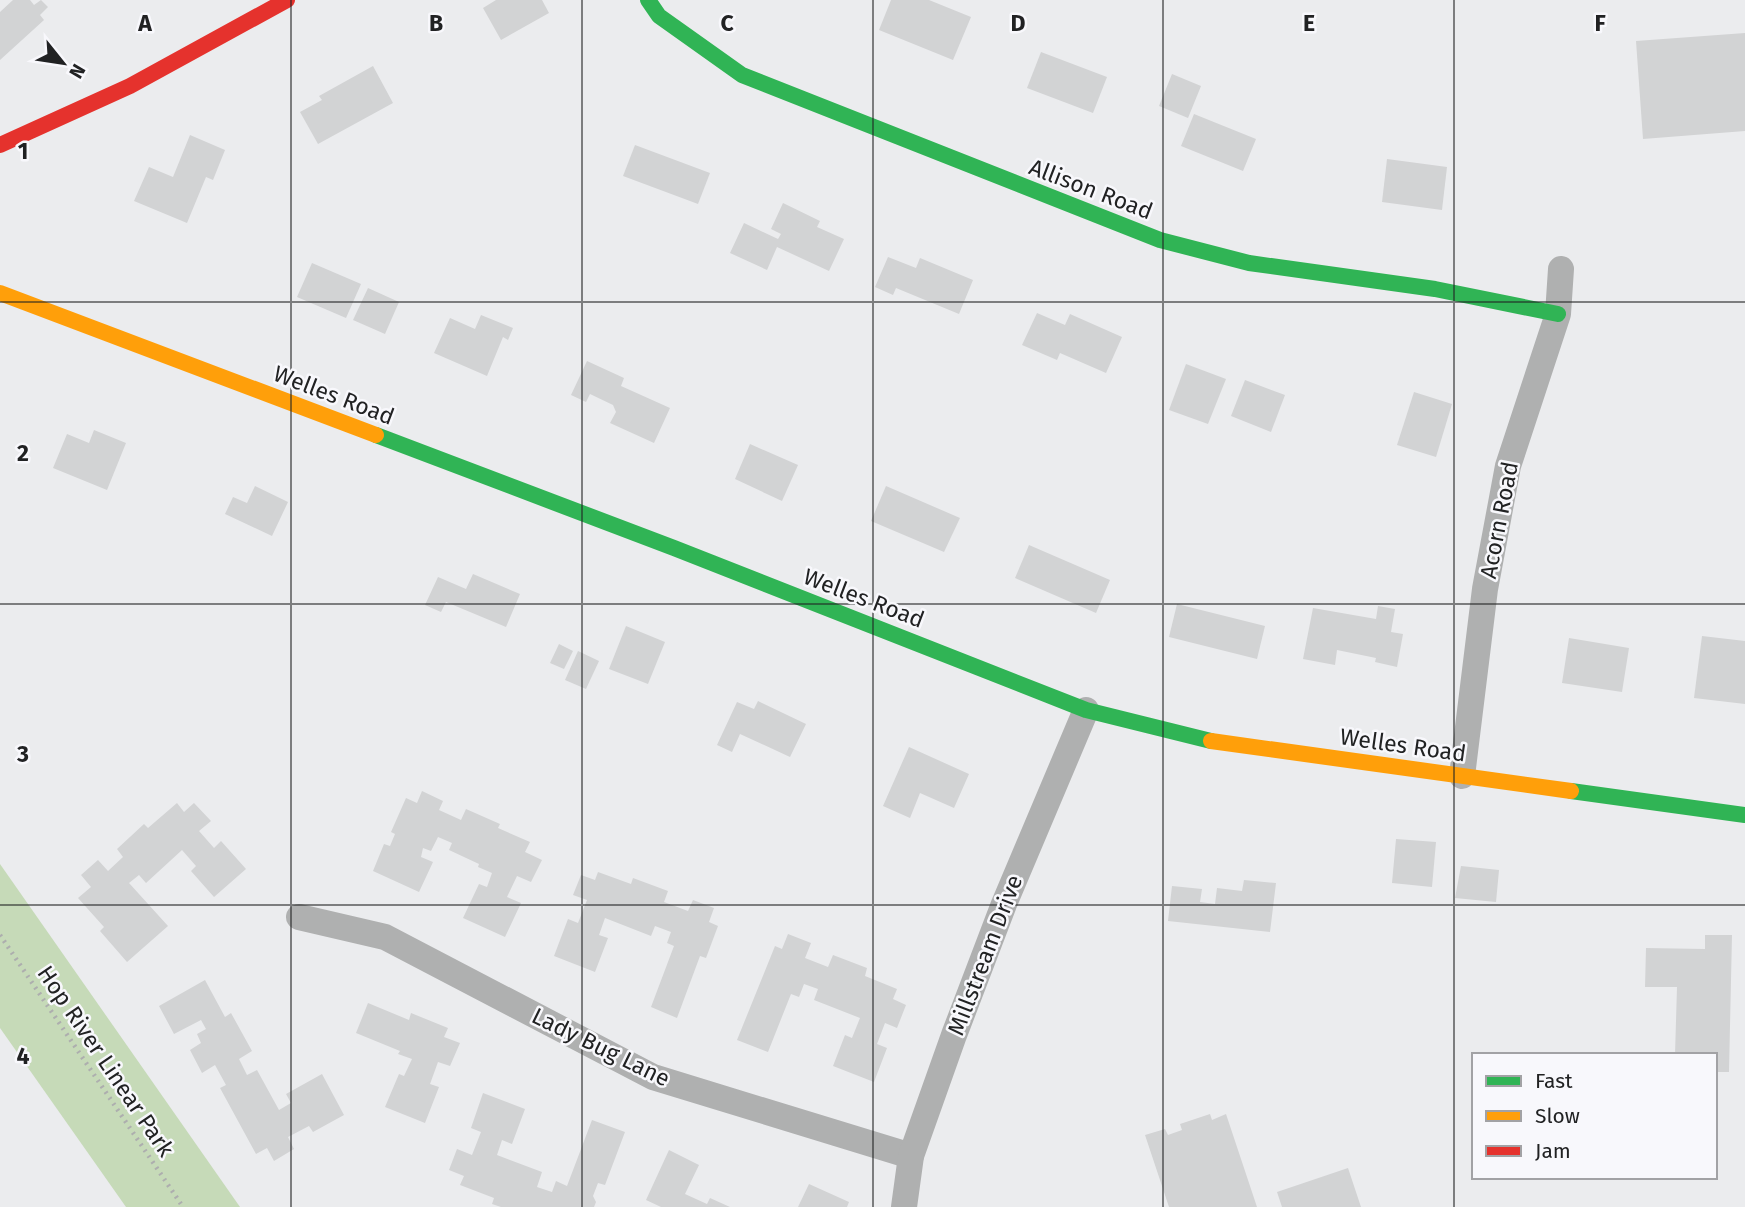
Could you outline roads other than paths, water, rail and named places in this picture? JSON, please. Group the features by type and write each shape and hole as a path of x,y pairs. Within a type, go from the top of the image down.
{"street":[{"path":"0,145 130,86 287,0"},
{"name":"Allison Road","path":"648,0 659,16 742,75 1160,240 1248,264 1435,289 1558,314"},
{"name":"Acorn Road","path":"1462,776 1485,589 1508,466 1558,314 1561,269"},
{"name":"Welles Road","path":"0,293 674,548 1086,710 1198,739 1745,815"},
{"name":"Millstream Drive","path":"904,1207 911,1156 1004,904 1086,710"},
{"name":"Lady Bug Lane","path":"299,917 385,937 653,1077 911,1156"}]}
